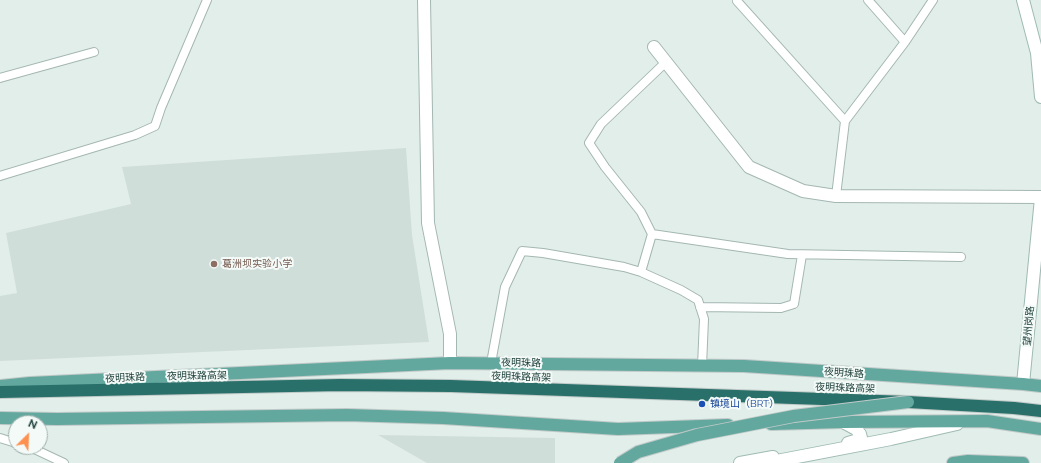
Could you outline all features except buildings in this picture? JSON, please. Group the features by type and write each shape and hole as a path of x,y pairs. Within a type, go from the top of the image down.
{"highway":[{"name":"夜明珠路高架","path":"0,392 340,385 451,386 908,402 1041,411"}],"main road":[{"name":"夜明珠路","path":"0,386 30,383 450,363 744,366 1041,386"},
{"path":"620,463 638,452 697,435 794,416 908,402"},
{"path":"0,418 57,419 347,415 443,418 618,429 843,422 987,421 1039,430"},
{"path":"953,463 968,461 1023,463"}],"street":[{"path":"424,0 428,223 450,334 450,363"},
{"path":"1023,0 1036,53 1041,97"},
{"path":"654,47 749,167 803,191 836,196 1041,197"},
{"name":"望州岗路","path":"1023,384 1041,197"},
{"path":"766,463 831,448 860,438 860,434 856,429 843,422"},
{"path":"740,463 890,439 965,422"}],"lane":[{"path":"0,176 135,135 155,126 161,108 207,0"},
{"path":"868,0 905,42"},
{"path":"836,196 845,121 905,42 933,0"},
{"path":"737,1 845,121"},
{"path":"0,78 94,52"},
{"path":"640,272 652,234 641,212 605,167 589,143 601,124 666,62"},
{"path":"652,234 788,254 961,257"},
{"path":"491,363 505,287 522,251 543,253 624,267 640,272 681,290 698,300 704,319 702,366"},
{"path":"700,307 781,308 794,304 802,255"},
{"path":"47,455 64,463"}],"shaded area":[{"name":"葛洲坝实验小学","path":"406,148 412,235 429,342 0,361 0,296 17,293 6,233 131,204 122,167"},
{"path":"378,435 555,438 555,463 427,463"}],"place":[{"name":"葛洲坝实验小学","path":"214,264"},
{"name":"镇境山（BRT）","path":"702,404"}]}
